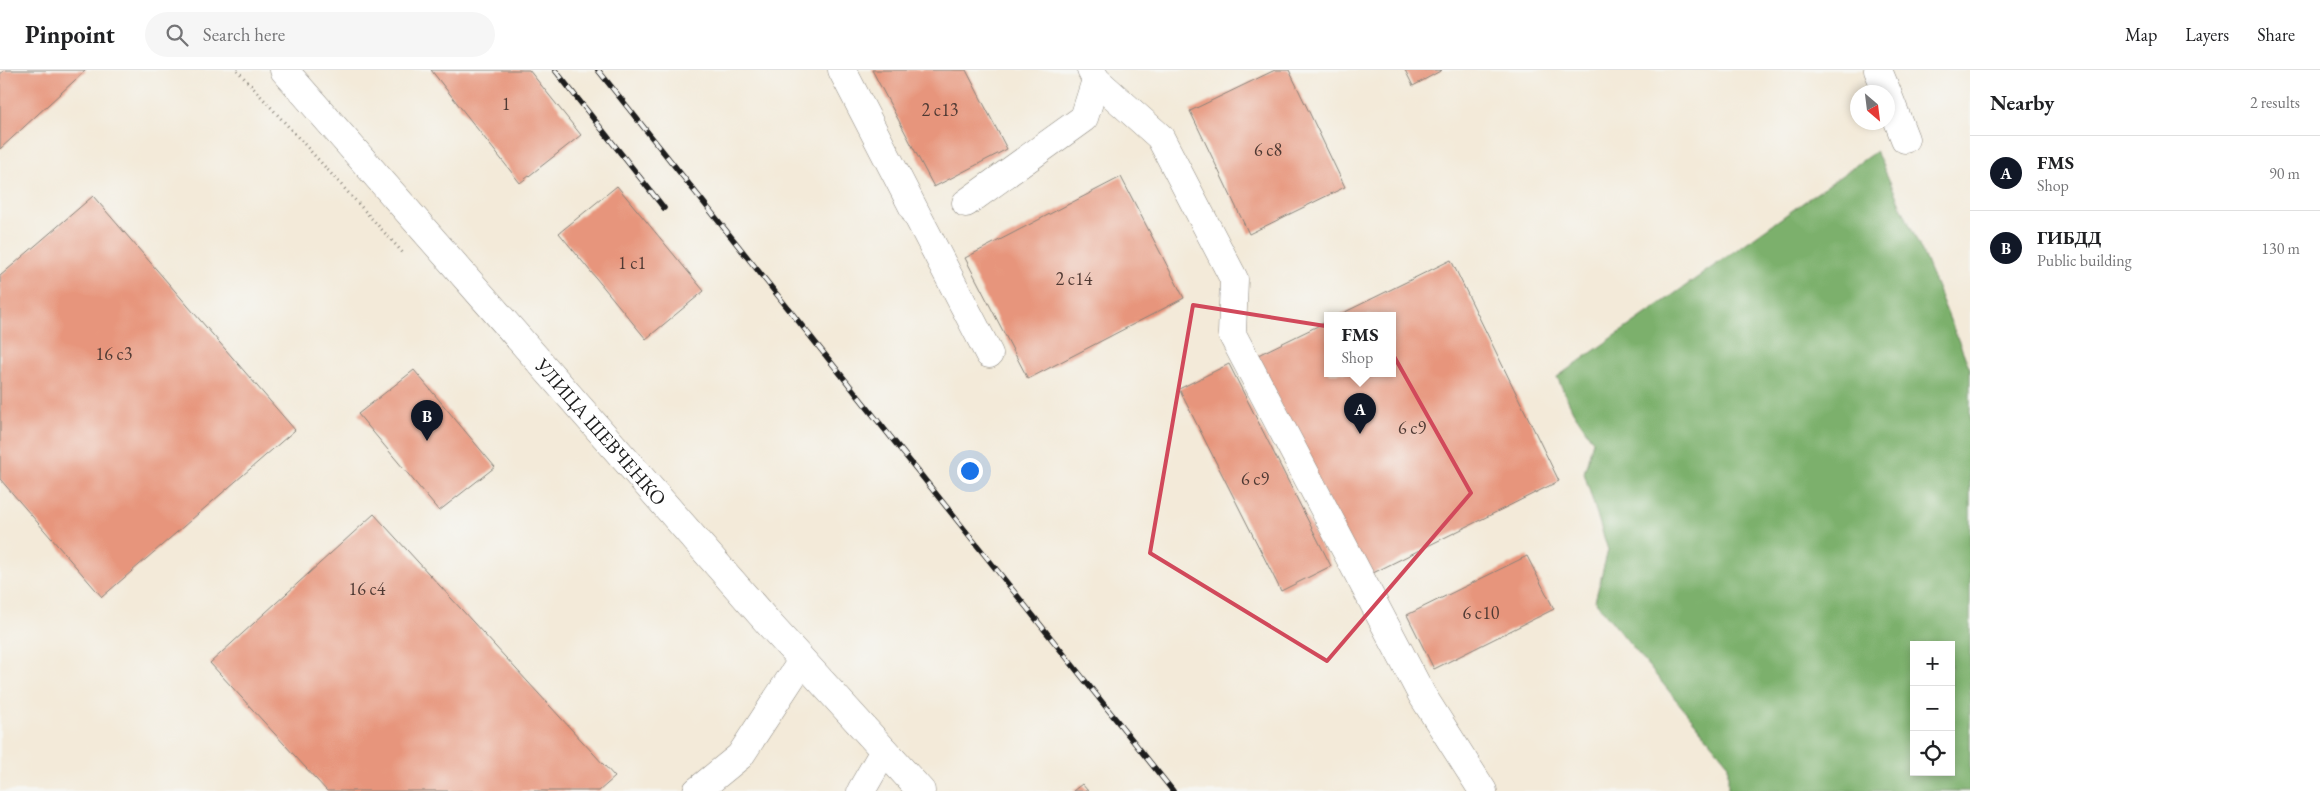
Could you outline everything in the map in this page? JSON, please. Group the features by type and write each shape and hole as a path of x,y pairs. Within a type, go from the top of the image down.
{"street":[{"name":"УЛИЦА ШЕВЧЕНКО","path":"284,70 802,661 921,791"},
{"path":"842,70 989,354"},
{"path":"1878,70 1884,85"},
{"path":"966,203 1084,118 1094,75"},
{"path":"1094,75 1160,137 1234,278 1232,334 1422,695 1483,791"},
{"path":"1895,114 1905,139"},
{"path":"697,791 740,756 802,661"},
{"path":"861,791 884,751"}],"highlighted area":[{"path":"1193,305 1382,335 1471,493 1327,661 1150,553"}],"green space":[{"path":"1876,151 1926,261 1970,369 1970,791 1728,791 1728,763 1595,601 1608,550 1584,473 1593,441 1573,411 1557,377"}],"building":[{"path":"5,70 86,70 0,149 0,74"},
{"path":"431,70 529,70 581,135 520,183"},
{"path":"872,70 966,70 1007,149 934,187"},
{"path":"1275,70 1289,70 1345,187 1249,234 1190,111"},
{"path":"1405,70 1442,70 1413,86"},
{"path":"1121,177 1184,298 1028,379 965,258"},
{"path":"617,186 704,291 646,339 559,233"},
{"path":"93,196 295,430 102,597 0,479 0,276"},
{"path":"1451,260 1559,481 1365,577 1256,356 1324,323 1324,377 1396,377 1396,312 1345,312"},
{"path":"1229,364 1331,566 1281,591 1179,389"},
{"path":"414,370 495,467 439,511 358,414"},
{"path":"374,514 615,777 599,791 327,791 210,663"},
{"path":"1527,556 1554,609 1434,669 1407,615"},
{"path":"1082,784 1088,791 1073,791"}],"railway":[{"path":"555,70 664,208"},
{"path":"598,70 1173,791"}],"place":[{"name":"FMS","path":"1360,434"},
{"name":"ГИБДД","path":"427,441"}]}
